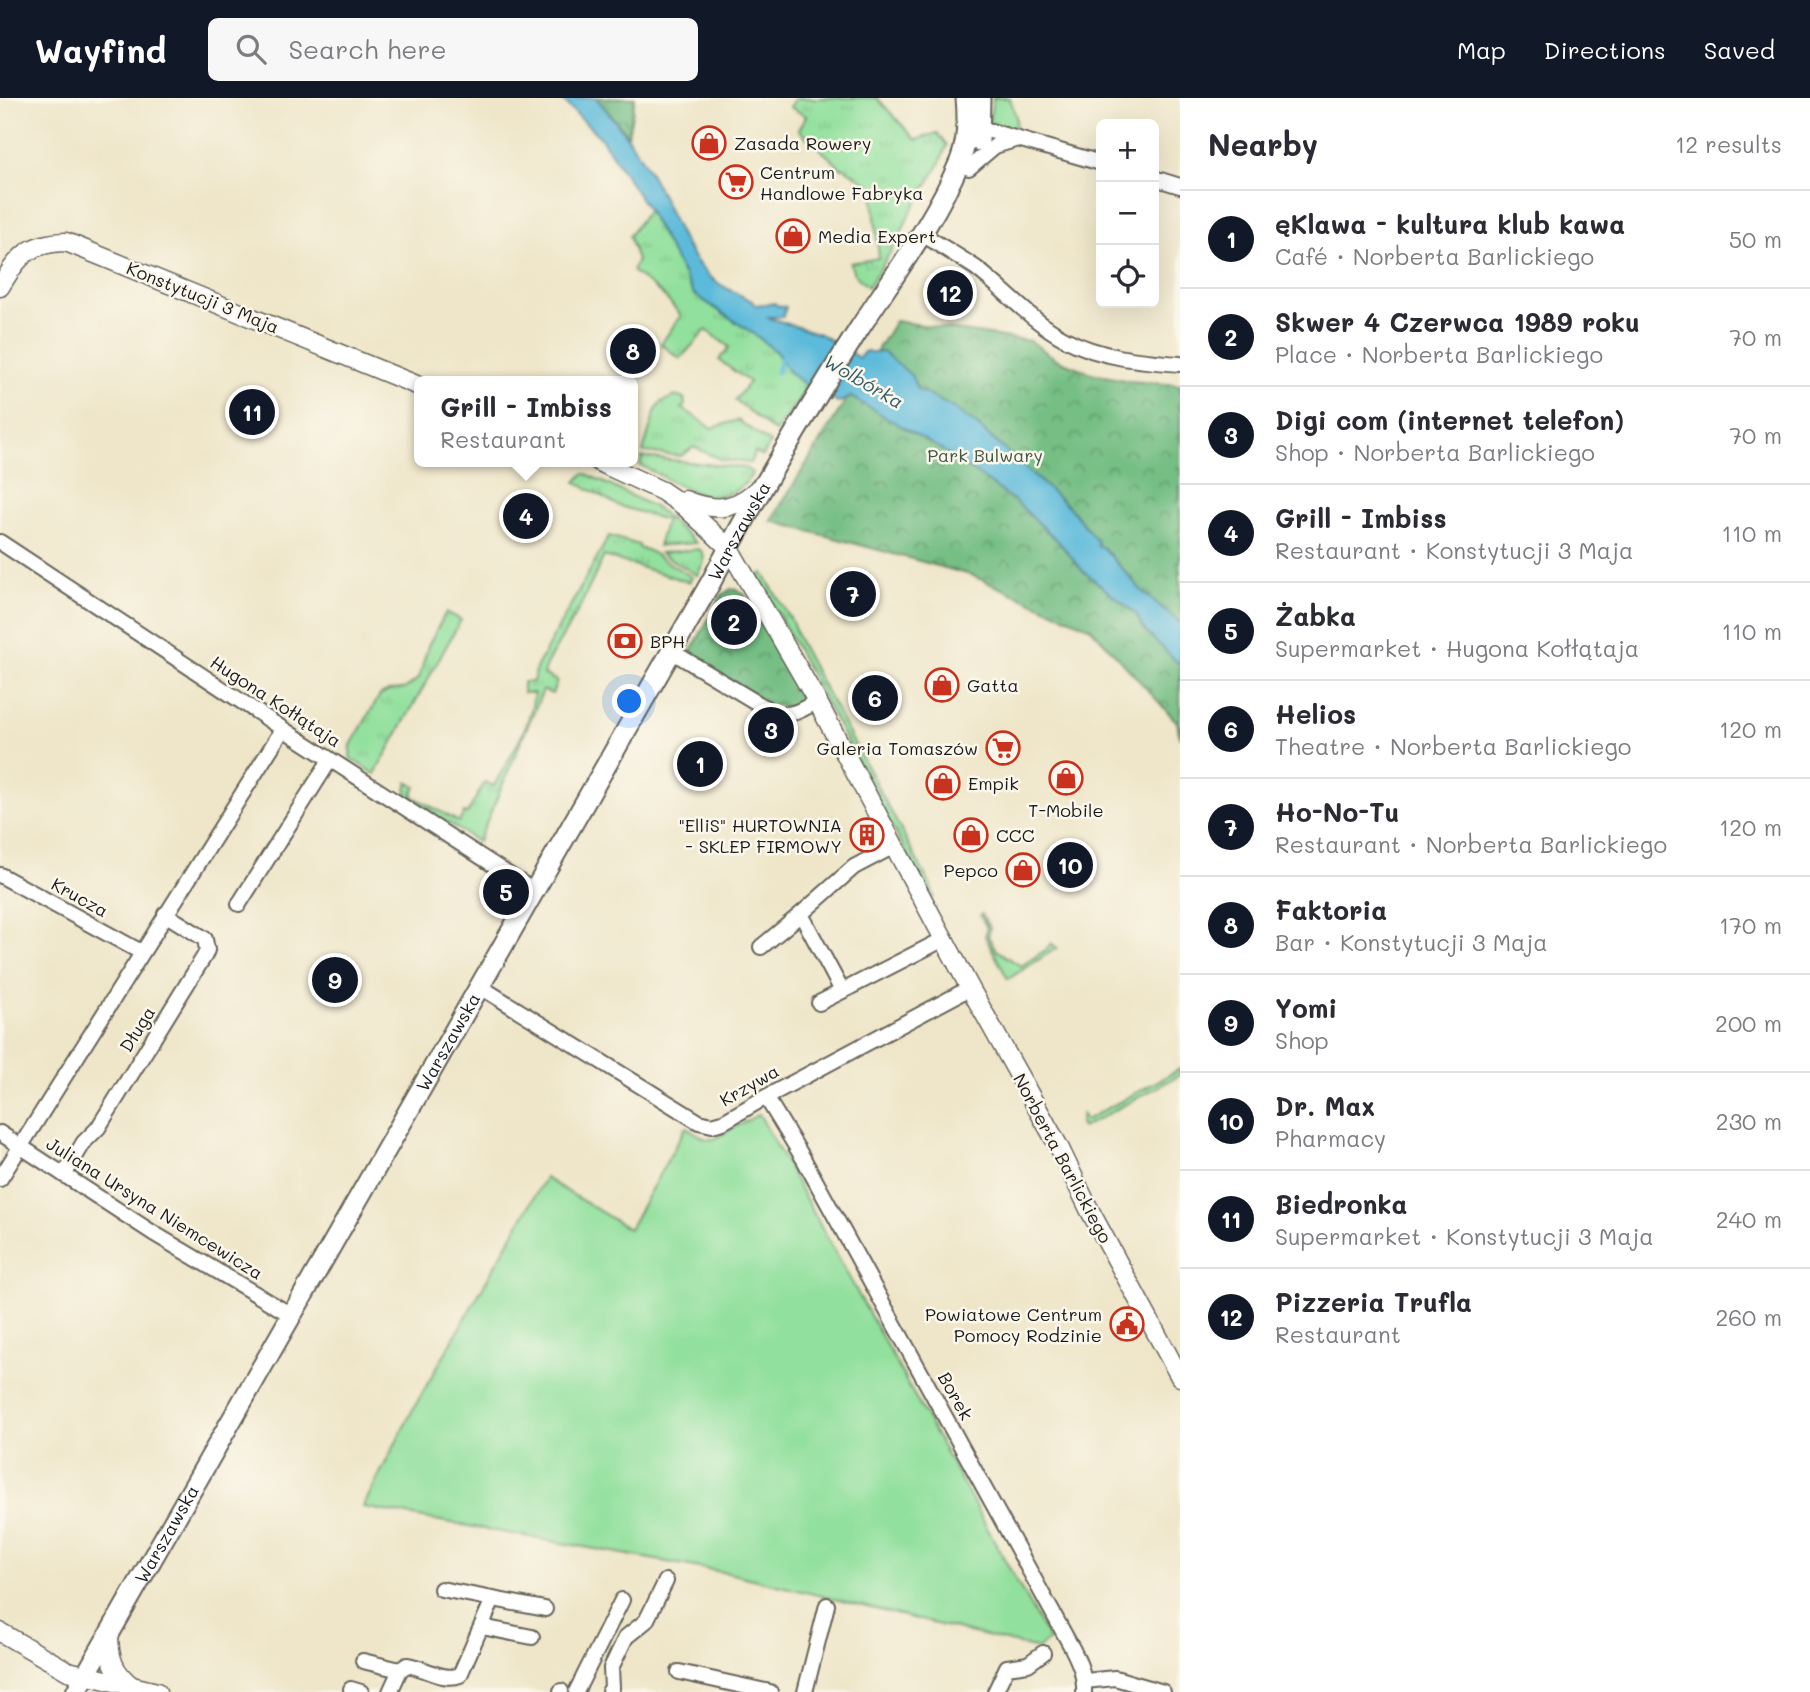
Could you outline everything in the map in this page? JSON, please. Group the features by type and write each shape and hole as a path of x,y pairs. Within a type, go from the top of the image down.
{"main road":[{"path":"933,215 966,144 966,98"},
{"path":"933,215 959,184 978,148 981,128 980,98"},
{"name":"Warszawska","path":"80,1684 768,479 851,341 933,215"}],"street":[{"path":"981,128 1096,161"},
{"path":"969,168 995,146 1019,138"},
{"path":"1159,180 1180,186"},
{"path":"921,233 976,269 1040,323 1065,339 1097,352 1131,360 1180,364"},
{"name":"Konstytucji 3 Maja","path":"0,287 30,248 46,243 66,242 414,384"},
{"path":"610,467 703,508 724,508 743,501 768,479"},
{"path":"662,491 684,506 729,548"},
{"name":"Hugona Kołłątaja","path":"0,542 534,891"},
{"name":"Norberta Barlickiego","path":"729,548 817,701 970,988 1059,1147 1089,1209 1180,1377"},
{"path":"671,651 774,713 785,716 793,714 817,701"},
{"name":"Długa","path":"0,1179 283,729"},
{"path":"239,904 330,760"},
{"path":"761,947 854,867 894,846"},
{"name":"Krucza","path":"0,875 141,952"},
{"name":"Długa","path":"64,1175 84,1142 98,1128 207,950 205,940 165,914"},
{"path":"801,914 842,991"},
{"path":"819,1003 944,939"},
{"name":"Krzywa","path":"480,986 699,1122 712,1125 723,1122 970,988"},
{"name":"Borek","path":"765,1097 803,1158 1039,1588 1080,1664 1084,1687 1115,1678 1163,1692"},
{"name":"Juliana Ursyna Niemcewicza","path":"0,1133 153,1233 290,1315"},
{"path":"610,1692 611,1668 626,1637 646,1621 666,1581"},
{"path":"441,1589 545,1609"},
{"path":"390,1692 400,1670 407,1665 445,1677 460,1675 493,1599"},
{"path":"576,1692 622,1600"},
{"path":"805,1692 827,1605"},
{"path":"482,1627 533,1637"},
{"path":"0,1632 68,1671 80,1684 134,1687 157,1692"},
{"path":"109,1633 112,1664 117,1673 134,1687"},
{"path":"995,1692 1007,1667 1028,1664 1043,1653"},
{"path":"363,1661 400,1670"},
{"path":"678,1672 770,1692"}],"green space":[{"path":"596,98 635,98 628,135"},
{"path":"795,98 877,98 916,140 937,133 947,145 898,240 868,287 854,274 850,263 879,258 872,187 841,168 799,130 806,116 790,107"},
{"path":"993,98 1010,98 1016,117 1015,131 989,123"},
{"path":"648,210 694,294 757,336 777,353 789,372 807,383 803,394 775,432 735,400 749,382 719,360 729,347 706,330 680,359 661,344 681,315 662,294 632,271 637,261 629,236"},
{"name":"Park Bulwary","path":"895,321 1030,341 1056,359 1091,373 1129,381 1180,385 1180,739 1177,722 1091,628 971,575 771,521"},
{"path":"676,396 684,398 685,405 682,408 712,428 738,420 770,443 763,456 755,452 750,463 722,460 694,447 681,456 643,452 655,412 661,402"},
{"path":"642,457 745,468 753,473 741,487 728,494 714,496 684,488 640,465"},
{"path":"583,474 658,509 696,543 658,546 666,520 619,506 576,482"},
{"path":"609,536 639,545 639,548 692,577 689,582 604,556 579,609 548,661 543,674 557,681 552,694 543,690 478,842 408,797 408,782 416,787 412,796 459,822 464,813 467,814 485,782 494,786 529,718 534,693 523,693 523,682 533,682 536,668"},
{"path":"699,549 703,553 704,562 697,575 660,553"},
{"path":"763,573 791,620 800,643 931,886 934,897 931,899 758,576"},
{"path":"731,589 744,594 804,694 803,702 789,708 769,704 692,658 691,651 722,595"},
{"path":"446,612 461,620 375,774 350,758 351,745 380,695 406,688 419,678 428,646"},
{"path":"982,914 990,928 988,936 996,950 1021,966 1047,949 1051,943 1057,948 1008,979 985,936 987,928 980,915"},
{"path":"1180,1069 1180,1075 1082,1128 1082,1114 1086,1120"},
{"path":"759,1114 1049,1640 1038,1649 728,1573 363,1507 411,1413 545,1178 629,1229 686,1127 706,1139 714,1139"}],"water":[{"name":"Wolbórka","path":"560,98 596,98 606,109 641,158 687,247 711,278 755,305 775,303 786,307 783,317 766,317 820,334 859,358 864,352 883,352 911,375 917,389 952,407 977,425 1070,508 1098,542 1098,547 1103,547 1142,591 1180,623 1180,665 1146,632 1136,614 1083,571 1058,541 1016,502 954,457 851,397 838,403 800,381 789,372 777,353 757,336 694,294 648,210 601,138"}],"waterway":[{"path":"777,372 781,359"}],"place":[{"name":"Zasada Rowery","path":"709,143"},
{"name":"Centrum Handlowe Fabryka","path":"736,182"},
{"name":"Media Expert","path":"793,236"},
{"name":"Pizzeria Trufla","path":"950,293"},
{"name":"Faktoria","path":"633,351"},
{"name":"Biedronka","path":"252,412"},
{"name":"Grill - Imbiss","path":"526,516"},
{"name":"Ho-No-Tu","path":"853,594"},
{"name":"Skwer 4 Czerwca 1989 roku","path":"734,622"},
{"name":"BPH","path":"625,641"},
{"name":"Gatta","path":"942,685"},
{"name":"Helios","path":"875,698"},
{"name":"Digi com (internet telefon)","path":"771,730"},
{"name":"Galeria Tomaszów","path":"1003,748"},
{"name":"ęKlawa - kultura klub kawa","path":"700,764"},
{"name":"T-Mobile","path":"1066,778"},
{"name":"Empik","path":"943,783"},
{"name":"\"ElliS\" HURTOWNIA - SKLEP FIRMOWY","path":"867,835"},
{"name":"CCC","path":"971,835"},
{"name":"Dr. Max","path":"1070,865"},
{"name":"Pepco","path":"1023,870"},
{"name":"Żabka","path":"506,892"},
{"name":"Yomi","path":"335,980"},
{"name":"Powiatowe Centrum Pomocy Rodzinie","path":"1127,1324"}]}
